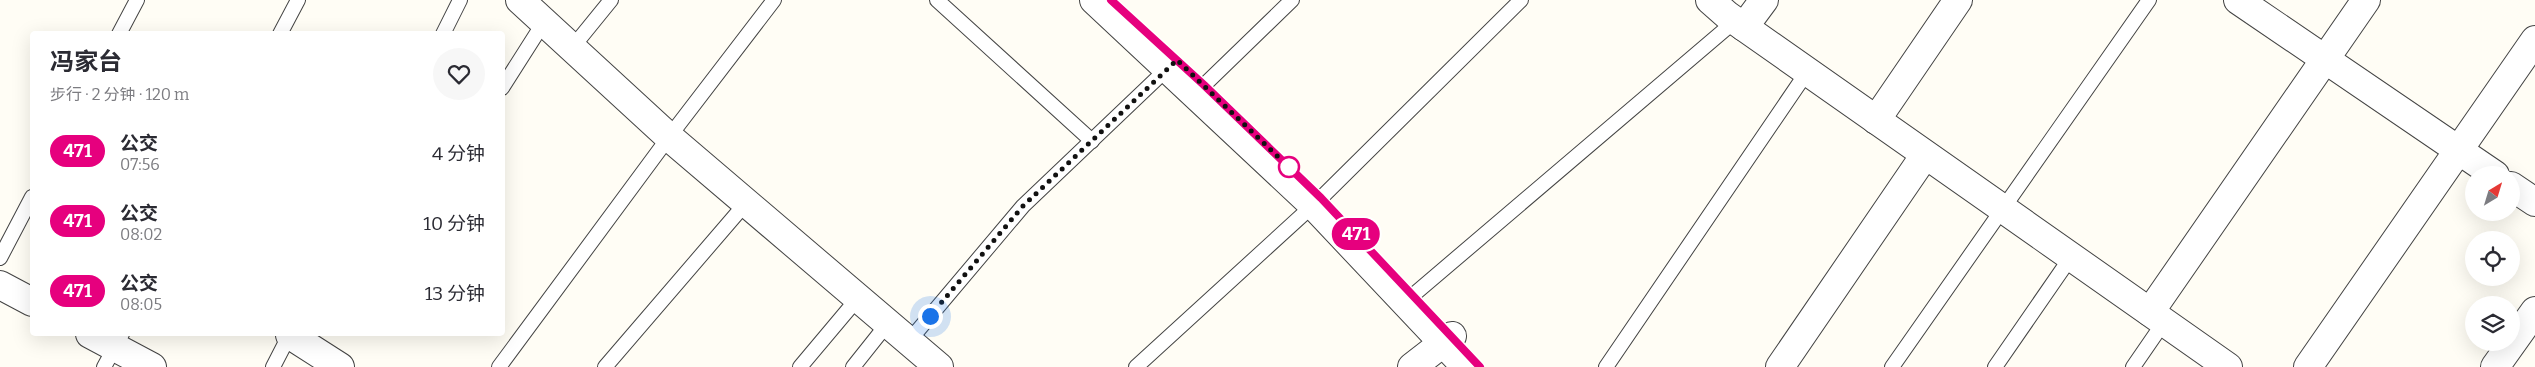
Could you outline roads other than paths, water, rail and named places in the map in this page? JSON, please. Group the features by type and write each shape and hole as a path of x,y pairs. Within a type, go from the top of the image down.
{"street":[{"path":"520,0 669,137 939,367"},
{"path":"1094,0 1173,64"},
{"path":"1111,0 1173,64 1317,201 1448,339 1480,367"},
{"path":"1710,0 1807,72 2228,367"},
{"path":"1740,24 1764,0"},
{"path":"1876,120 1958,0"},
{"path":"2238,0 2482,166"},
{"path":"2157,317 2324,60 2366,0"},
{"path":"2308,367 2535,40"},
{"path":"1780,367 1925,155"},
{"path":"2520,192 2535,202"},
{"path":"0,285 30,301"},
{"path":"2495,367 2535,311"},
{"path":"93,336 113,349 152,367"},
{"path":"293,336 340,367"},
{"path":"1412,367 1448,339"},
{"path":"1448,339 1466,367"}],"lane":[{"path":"121,31 137,0"},
{"path":"282,31 298,0"},
{"path":"444,31 460,0"},
{"path":"572,48 611,0"},
{"path":"499,367 669,137 774,0"},
{"path":"937,0 1092,141"},
{"path":"1200,89 1292,0"},
{"path":"1136,367 1317,201 1521,0"},
{"path":"1892,367 2149,0"},
{"path":"505,83 544,22"},
{"path":"1409,298 1740,24"},
{"path":"909,341 1023,206 1173,64"},
{"path":"1606,367 1807,72"},
{"path":"0,258 30,201"},
{"path":"605,367 746,203"},
{"path":"1994,367 2071,257"},
{"path":"800,367 858,298"},
{"path":"2133,367 2157,317"},
{"path":"853,367 888,323"},
{"path":"274,367 289,336"}]}
